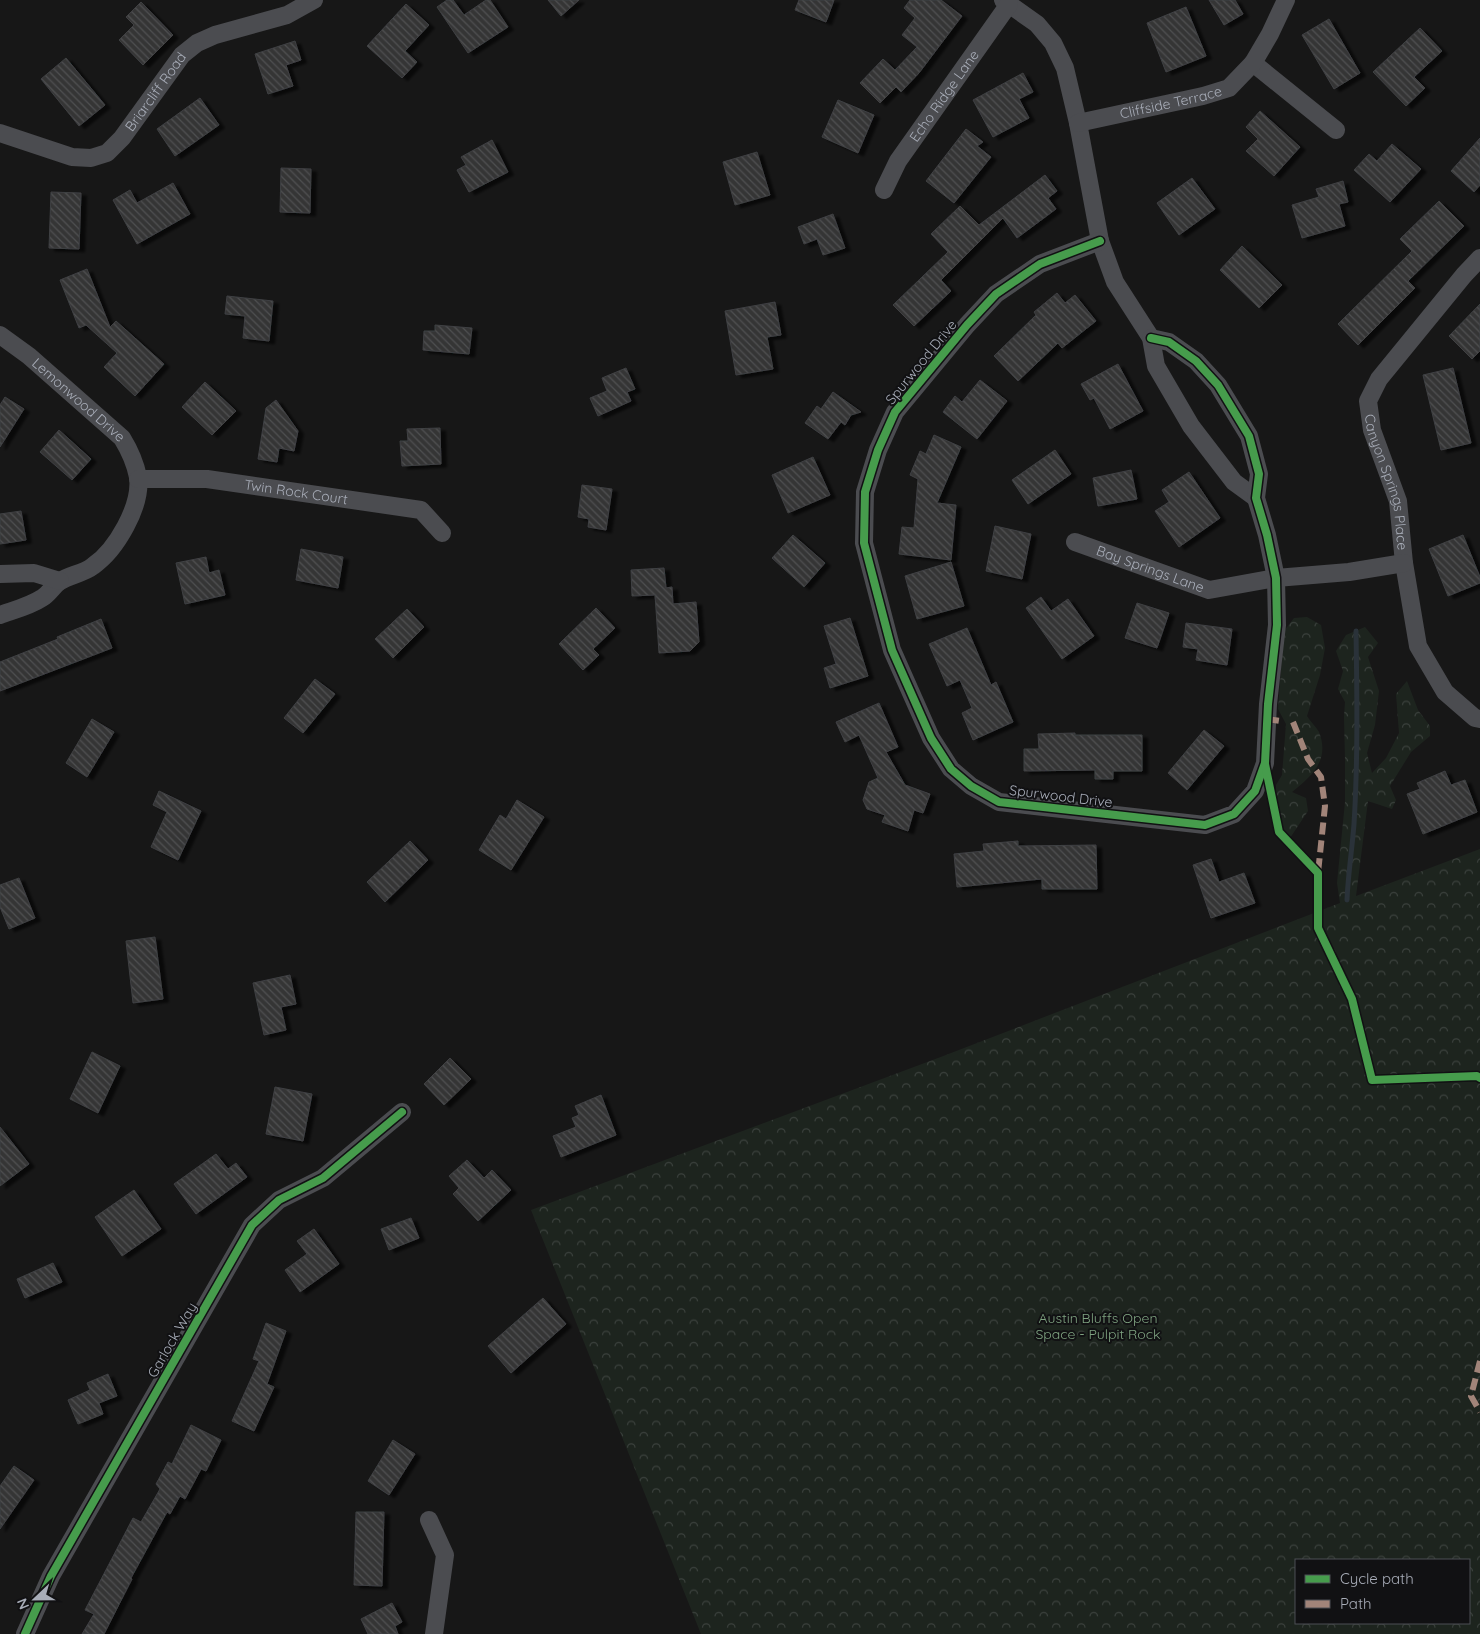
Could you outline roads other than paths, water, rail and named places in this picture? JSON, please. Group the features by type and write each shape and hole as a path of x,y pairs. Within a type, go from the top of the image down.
{"street":[{"name":"Briarcliff Road","path":"0,133 72,157 91,158 106,152 122,138 182,55 197,43 215,35 287,15 314,0"},
{"name":"Cliffside Terrace","path":"1078,123 1203,96 1229,88 1253,63 1270,34 1286,0"},
{"path":"1006,2 1037,24 1053,43 1066,68 1100,241 1115,282 1151,338 1156,366 1191,426 1234,482 1256,498"},
{"name":"Echo Ridge Lane","path":"884,190 898,161 1006,2"},
{"path":"1253,63 1336,130"},
{"name":"Spurwood Drive","path":"1100,241 1040,264 996,294 967,325 896,412 878,450 865,492 864,543 892,650 930,738 951,769 971,786 999,802 1206,825 1234,814 1255,790 1265,763 1268,704 1277,625 1276,578 1267,535 1256,498 1259,474 1249,436 1218,385 1196,361 1169,342 1151,338"},
{"name":"Canyon Springs Place","path":"1480,258 1379,378 1368,401 1372,430 1398,501 1404,562 1418,646 1445,692 1475,718 1480,719"},
{"name":"Lemonwood Drive","path":"0,335 29,356 122,438 132,454 138,479"},
{"path":"0,615 43,598 60,581 78,575 94,566 108,552 131,515 138,479"},
{"name":"Twin Rock Court","path":"138,479 207,479 420,510 442,533"},
{"name":"Bay Springs Lane","path":"1075,542 1209,590 1276,578 1349,572 1404,562"},
{"path":"0,574 34,573 60,581"},
{"name":"Garlock Way","path":"25,1634 51,1576 252,1225 279,1200 323,1178 402,1112"},
{"path":"429,1520 445,1555 434,1634"}],"waterway":[{"path":"1347,900 1356,776 1356,631"}],"park label":[{"name":"Austin Bluffs Open Space - Pulpit Rock","path":"1098,1326"}]}
